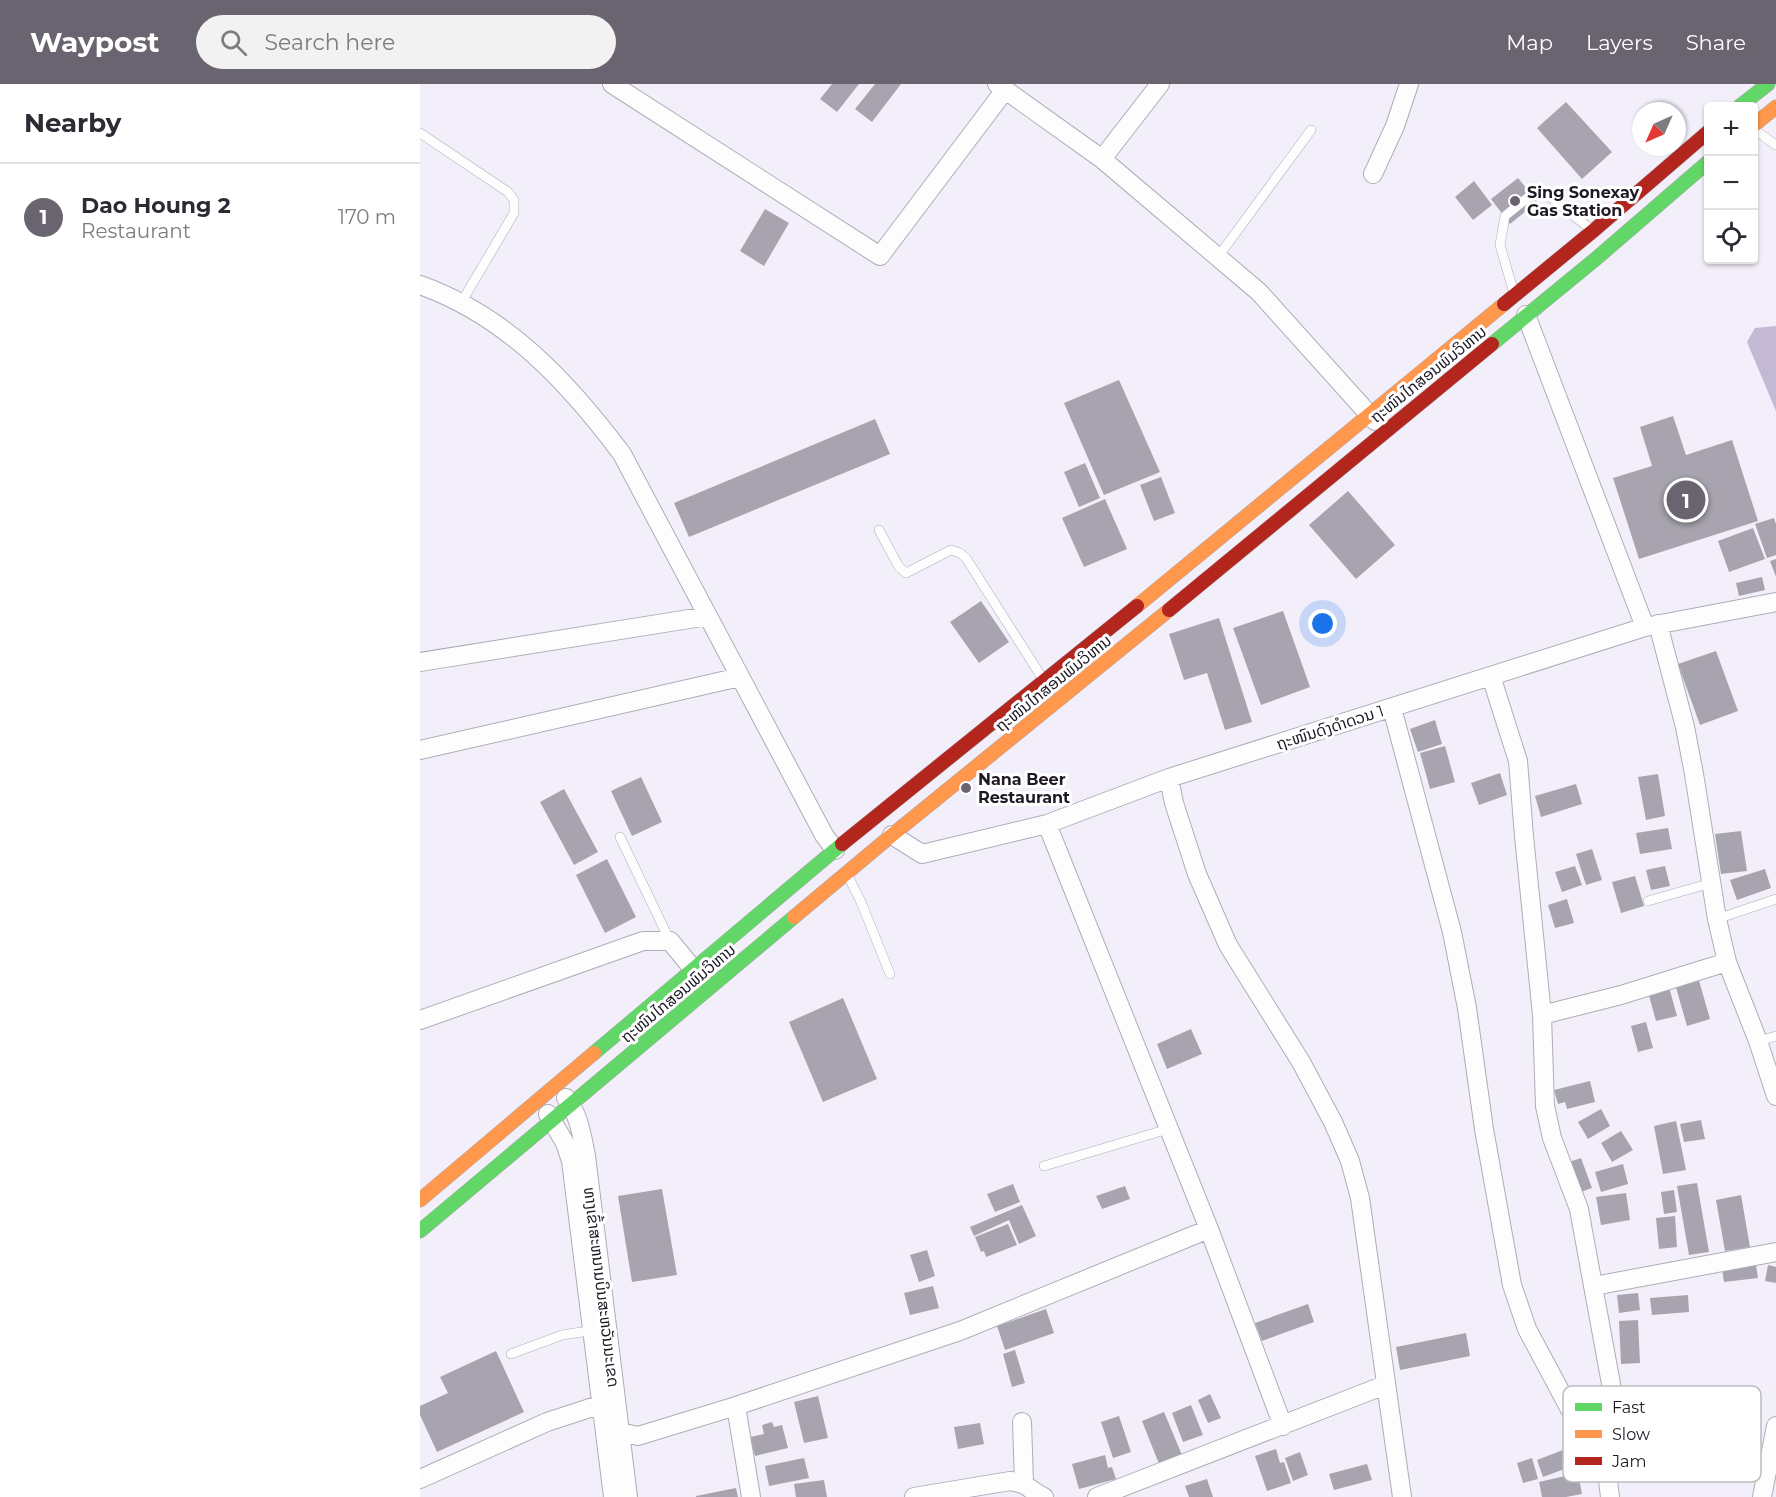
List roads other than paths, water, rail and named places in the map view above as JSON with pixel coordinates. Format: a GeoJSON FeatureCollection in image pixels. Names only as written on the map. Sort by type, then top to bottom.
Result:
{"type":"FeatureCollection","features":[{"type":"Feature","properties":{"kind":"highway"},"geometry":{"type":"LineString","coordinates":[[1745,102],[1768,84]]}},
{"type":"Feature","properties":{"kind":"highway"},"geometry":{"type":"LineString","coordinates":[[1758,122],[1776,107]]}},
{"type":"Feature","properties":{"kind":"highway","name":"ຖະໜົນໄກສອນພົມວິຫານ"},"geometry":{"type":"LineString","coordinates":[[420,1200],[835,850],[1588,235],[1704,135]]}},
{"type":"Feature","properties":{"kind":"highway","name":"ຖະໜົນໄກສອນພົມວິຫານ"},"geometry":{"type":"LineString","coordinates":[[420,1231],[892,835],[1598,257],[1704,165]]}},
{"type":"Feature","properties":{"kind":"highway"},"geometry":{"type":"LineString","coordinates":[[1588,235],[1598,257]]}},
{"type":"Feature","properties":{"kind":"street"},"geometry":{"type":"LineString","coordinates":[[612,84],[880,256],[1001,87],[1102,159],[1259,292],[1384,432]]}},
{"type":"Feature","properties":{"kind":"street"},"geometry":{"type":"LineString","coordinates":[[1102,159],[1161,84]]}},
{"type":"Feature","properties":{"kind":"street"},"geometry":{"type":"LineString","coordinates":[[1372,174],[1395,126],[1409,84]]}},
{"type":"Feature","properties":{"kind":"street"},"geometry":{"type":"LineString","coordinates":[[420,285],[461,303],[496,324],[564,381],[595,417],[622,454],[824,835],[835,850]]}},
{"type":"Feature","properties":{"kind":"street"},"geometry":{"type":"LineString","coordinates":[[1526,315],[1651,626],[1685,727],[1717,919],[1727,962],[1767,1038],[1776,1096]]}},
{"type":"Feature","properties":{"kind":"street","name":"ຖະໜົນດົງດຳດວນ 1"},"geometry":{"type":"LineString","coordinates":[[892,835],[922,854],[1047,824],[1169,778],[1651,626],[1776,602]]}},
{"type":"Feature","properties":{"kind":"street"},"geometry":{"type":"LineString","coordinates":[[420,662],[708,616]]}},
{"type":"Feature","properties":{"kind":"street"},"geometry":{"type":"LineString","coordinates":[[420,750],[740,676]]}},
{"type":"Feature","properties":{"kind":"street"},"geometry":{"type":"LineString","coordinates":[[1491,676],[1518,762],[1542,1014],[1545,1106],[1552,1138],[1579,1209],[1611,1386]]}},
{"type":"Feature","properties":{"kind":"street"},"geometry":{"type":"LineString","coordinates":[[1392,708],[1452,932],[1467,1008],[1484,1129],[1512,1284],[1527,1329],[1563,1396]]}},
{"type":"Feature","properties":{"kind":"street"},"geometry":{"type":"LineString","coordinates":[[1169,778],[1174,803],[1197,874],[1228,945],[1301,1062],[1333,1122],[1350,1161],[1360,1198],[1402,1497]]}},
{"type":"Feature","properties":{"kind":"street"},"geometry":{"type":"LineString","coordinates":[[1047,824],[1209,1229],[1283,1426]]}},
{"type":"Feature","properties":{"kind":"street"},"geometry":{"type":"LineString","coordinates":[[420,1020],[643,941],[670,941],[693,970]]}},
{"type":"Feature","properties":{"kind":"street"},"geometry":{"type":"LineString","coordinates":[[1542,1014],[1621,994],[1727,962]]}},
{"type":"Feature","properties":{"kind":"street","name":"ທາງເຂົ້າສະຫນາມບິນສະຫວັນນະເຂດ"},"geometry":{"type":"LineString","coordinates":[[555,1085],[571,1104],[586,1156],[600,1330],[602,1404],[613,1497]]}},
{"type":"Feature","properties":{"kind":"street","name":"ທາງເຂົ້າສະຫນາມບິນສະຫວັນນະເຂດ"},"geometry":{"type":"LineString","coordinates":[[537,1102],[552,1120],[565,1143],[571,1161],[620,1432],[627,1497]]}},
{"type":"Feature","properties":{"kind":"street"},"geometry":{"type":"LineString","coordinates":[[620,1432],[638,1436],[736,1406],[960,1331],[1209,1229]]}},
{"type":"Feature","properties":{"kind":"street"},"geometry":{"type":"LineString","coordinates":[[1594,1286],[1776,1252]]}},
{"type":"Feature","properties":{"kind":"street"},"geometry":{"type":"LineString","coordinates":[[1097,1497],[1283,1426],[1385,1384]]}},
{"type":"Feature","properties":{"kind":"street"},"geometry":{"type":"LineString","coordinates":[[420,1479],[547,1422],[602,1404]]}},
{"type":"Feature","properties":{"kind":"street"},"geometry":{"type":"LineString","coordinates":[[736,1406],[751,1497]]}},
{"type":"Feature","properties":{"kind":"street"},"geometry":{"type":"LineString","coordinates":[[1022,1422],[1024,1483]]}},
{"type":"Feature","properties":{"kind":"street"},"geometry":{"type":"LineString","coordinates":[[1762,1497],[1776,1426]]}},
{"type":"Feature","properties":{"kind":"street"},"geometry":{"type":"LineString","coordinates":[[914,1497],[1010,1481],[1024,1483],[1044,1497]]}},
{"type":"Feature","properties":{"kind":"street"},"geometry":{"type":"LineString","coordinates":[[1608,1482],[1610,1497]]}},
{"type":"Feature","properties":{"kind":"lane"},"geometry":{"type":"LineString","coordinates":[[1218,257],[1311,130]]}},
{"type":"Feature","properties":{"kind":"lane"},"geometry":{"type":"LineString","coordinates":[[420,133],[508,192],[514,200],[514,213],[461,303]]}},
{"type":"Feature","properties":{"kind":"lane"},"geometry":{"type":"LineString","coordinates":[[1758,133],[1776,145]]}},
{"type":"Feature","properties":{"kind":"lane"},"geometry":{"type":"LineString","coordinates":[[1515,295],[1500,245],[1505,216],[1531,195],[1548,196],[1588,235]]}},
{"type":"Feature","properties":{"kind":"lane"},"geometry":{"type":"LineString","coordinates":[[879,530],[899,567],[906,573],[951,550],[966,558],[1044,681]]}},
{"type":"Feature","properties":{"kind":"lane"},"geometry":{"type":"LineString","coordinates":[[620,837],[670,941]]}},
{"type":"Feature","properties":{"kind":"lane"},"geometry":{"type":"LineString","coordinates":[[847,873],[890,974]]}},
{"type":"Feature","properties":{"kind":"lane"},"geometry":{"type":"LineString","coordinates":[[1648,901],[1711,884]]}},
{"type":"Feature","properties":{"kind":"lane"},"geometry":{"type":"LineString","coordinates":[[1717,919],[1776,899]]}},
{"type":"Feature","properties":{"kind":"lane"},"geometry":{"type":"LineString","coordinates":[[1044,1166],[1168,1130]]}},
{"type":"Feature","properties":{"kind":"lane"},"geometry":{"type":"LineString","coordinates":[[511,1354],[562,1335],[600,1330]]}},
{"type":"Feature","properties":{"kind":"place","name":"Sing Sonexay Gas Station"},"geometry":{"type":"Point","coordinates":[1515,201]}},
{"type":"Feature","properties":{"kind":"place","name":"Dao Houng 2"},"geometry":{"type":"Point","coordinates":[1686,500]}},
{"type":"Feature","properties":{"kind":"place","name":"Nana Beer Restaurant"},"geometry":{"type":"Point","coordinates":[966,788]}}]}
